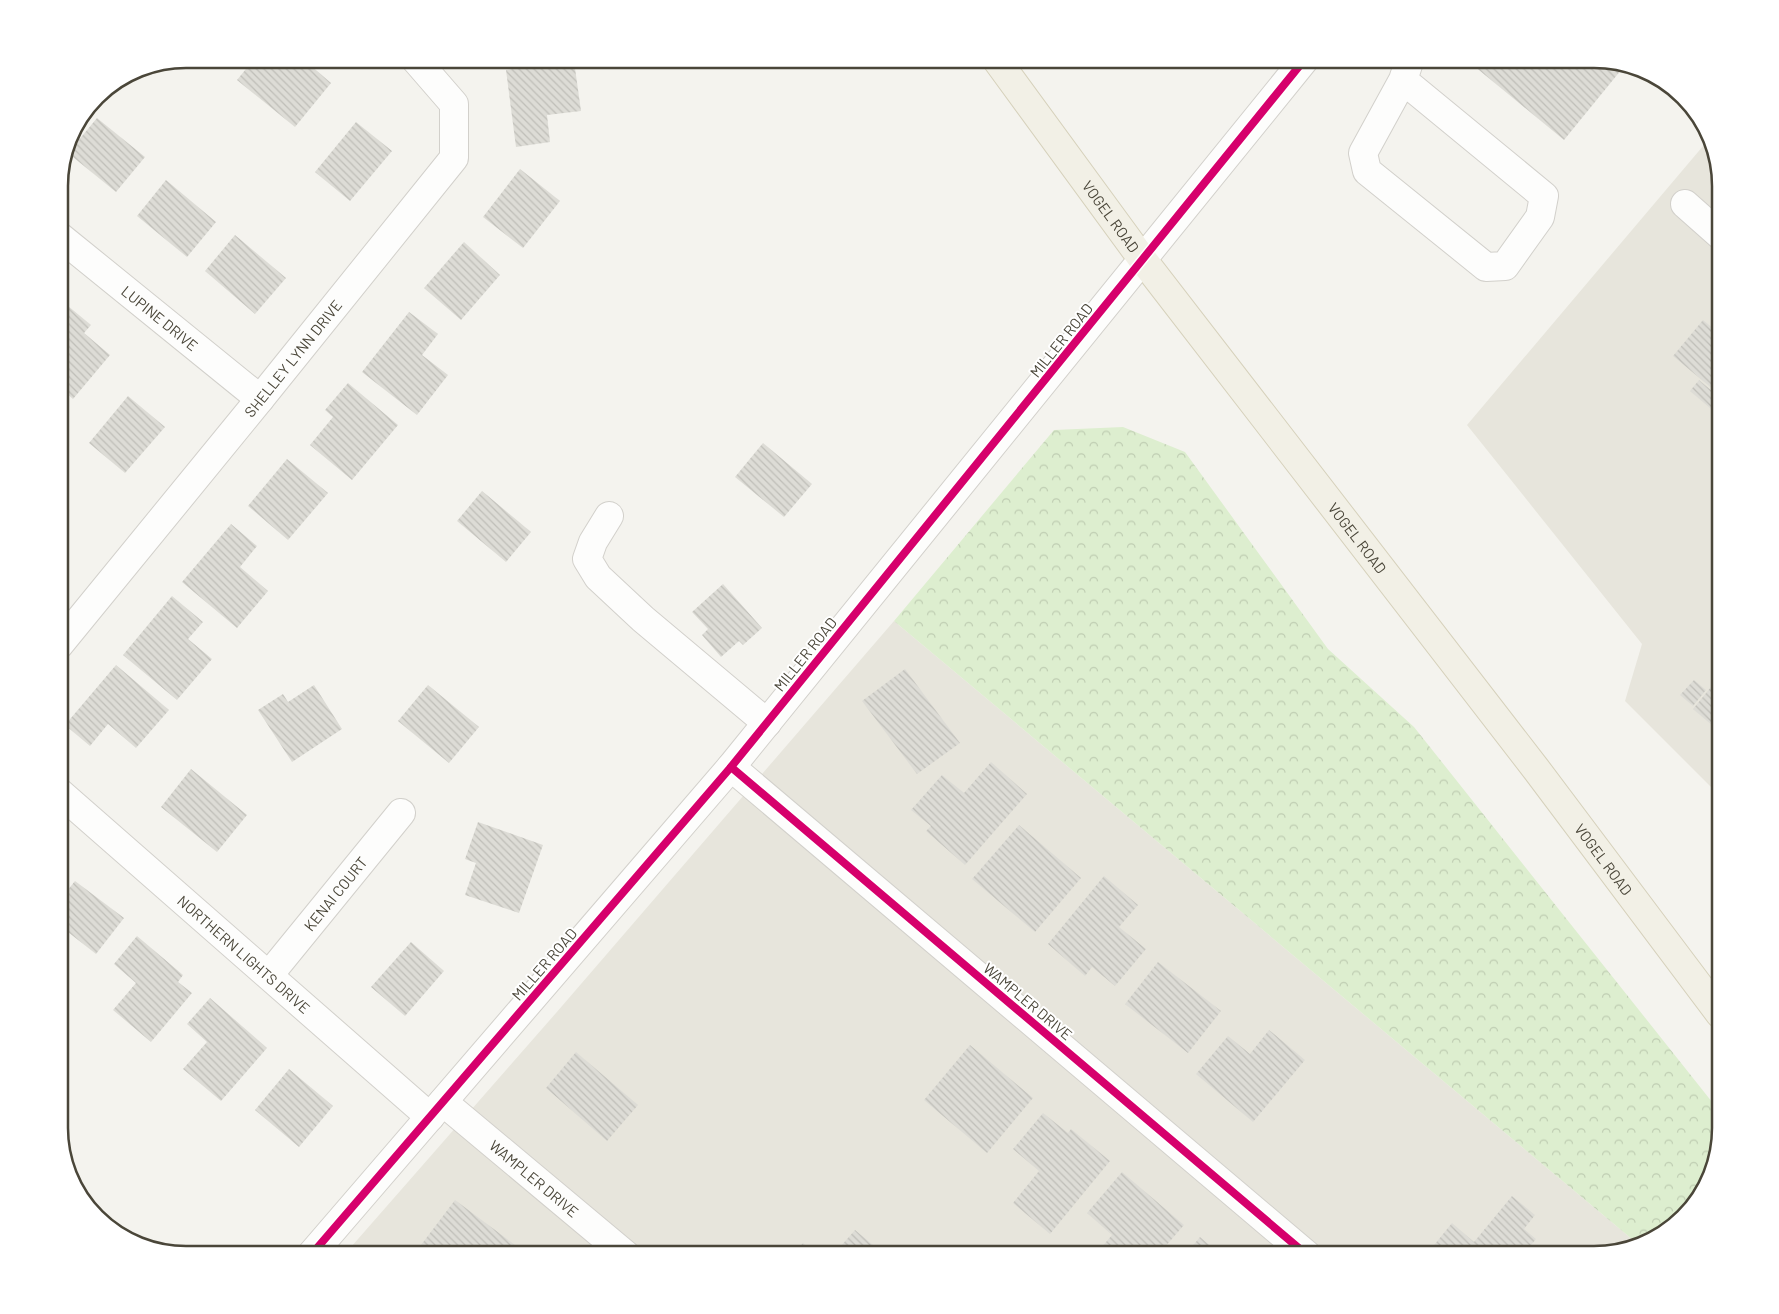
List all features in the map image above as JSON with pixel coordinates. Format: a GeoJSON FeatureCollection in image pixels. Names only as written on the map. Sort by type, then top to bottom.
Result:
{"type":"FeatureCollection","features":[{"type":"Feature","properties":{"kind":"main road","name":"VOGEL ROAD"},"geometry":{"type":"LineString","coordinates":[[1002,67],[1144,260],[1530,761],[1712,1003]]}},
{"type":"Feature","properties":{"kind":"street","name":"SHELLEY LYNN DRIVE"},"geometry":{"type":"LineString","coordinates":[[68,634],[454,158],[454,104],[422,67]]}},
{"type":"Feature","properties":{"kind":"street","name":"MILLER ROAD"},"geometry":{"type":"LineString","coordinates":[[319,1246],[731,767],[1300,67]]}},
{"type":"Feature","properties":{"kind":"street"},"geometry":{"type":"LineString","coordinates":[[1407,69],[1544,196],[1540,216],[1505,266],[1486,267],[1367,171],[1363,153],[1407,69]]}},
{"type":"Feature","properties":{"kind":"street"},"geometry":{"type":"LineString","coordinates":[[1686,204],[1712,228]]}},
{"type":"Feature","properties":{"kind":"street","name":"LUPINE DRIVE"},"geometry":{"type":"LineString","coordinates":[[68,243],[260,399]]}},
{"type":"Feature","properties":{"kind":"street"},"geometry":{"type":"LineString","coordinates":[[609,516],[593,542],[587,559],[598,577],[643,619],[767,722]]}},
{"type":"Feature","properties":{"kind":"street","name":"WAMPLER DRIVE"},"geometry":{"type":"LineString","coordinates":[[731,767],[1296,1246]]}},
{"type":"Feature","properties":{"kind":"street","name":"NORTHERN LIGHTS DRIVE"},"geometry":{"type":"LineString","coordinates":[[68,800],[269,975],[437,1109]]}},
{"type":"Feature","properties":{"kind":"street","name":"KENAI COURT"},"geometry":{"type":"LineString","coordinates":[[269,975],[401,813]]}},
{"type":"Feature","properties":{"kind":"street","name":"WAMPLER DRIVE"},"geometry":{"type":"LineString","coordinates":[[437,1109],[614,1246]]}},
{"type":"Feature","properties":{"kind":"shaded area"},"geometry":{"type":"Polygon","coordinates":[[[1704,145],[1712,185],[1712,788],[1625,701],[1642,644],[1467,425],[1704,145]]]}},
{"type":"Feature","properties":{"kind":"shaded area"},"geometry":{"type":"Polygon","coordinates":[[[894,621],[1632,1239],[1617,1244],[1594,1246],[352,1246],[556,1013],[894,621]]]}},
{"type":"Feature","properties":{"kind":"green space"},"geometry":{"type":"Polygon","coordinates":[[[1123,427],[1185,452],[1328,649],[1414,727],[1712,1102],[1710,1144],[1699,1181],[1692,1194],[1677,1212],[1659,1227],[1632,1239],[894,621],[1054,430],[1123,427]]]}},
{"type":"Feature","properties":{"kind":"building"},"geometry":{"type":"Polygon","coordinates":[[[248,67],[312,67],[331,83],[295,127],[237,80],[248,67]]]}},
{"type":"Feature","properties":{"kind":"building"},"geometry":{"type":"Polygon","coordinates":[[[529,67],[575,67],[581,111],[547,115],[550,142],[516,147],[506,70],[529,67]]]}},
{"type":"Feature","properties":{"kind":"building"},"geometry":{"type":"Polygon","coordinates":[[[1475,67],[1594,67],[1620,71],[1564,140],[1475,67]]]}},
{"type":"Feature","properties":{"kind":"building"},"geometry":{"type":"Polygon","coordinates":[[[97,118],[145,157],[116,192],[72,156],[75,145],[97,118]]]}},
{"type":"Feature","properties":{"kind":"building"},"geometry":{"type":"Polygon","coordinates":[[[356,122],[392,151],[350,201],[315,172],[356,122]]]}},
{"type":"Feature","properties":{"kind":"building"},"geometry":{"type":"Polygon","coordinates":[[[520,169],[560,201],[523,248],[483,217],[520,169]]]}},
{"type":"Feature","properties":{"kind":"building"},"geometry":{"type":"Polygon","coordinates":[[[166,180],[216,222],[187,257],[137,216],[166,180]]]}},
{"type":"Feature","properties":{"kind":"building"},"geometry":{"type":"Polygon","coordinates":[[[235,235],[286,278],[255,314],[205,271],[235,235]]]}},
{"type":"Feature","properties":{"kind":"building"},"geometry":{"type":"Polygon","coordinates":[[[464,242],[500,275],[461,320],[424,288],[464,242]]]}},
{"type":"Feature","properties":{"kind":"building"},"geometry":{"type":"Polygon","coordinates":[[[68,306],[91,325],[84,333],[110,355],[73,399],[68,395],[68,306]]]}},
{"type":"Feature","properties":{"kind":"building"},"geometry":{"type":"Polygon","coordinates":[[[409,312],[438,334],[422,355],[448,375],[417,415],[362,372],[409,312]]]}},
{"type":"Feature","properties":{"kind":"building"},"geometry":{"type":"Polygon","coordinates":[[[1703,320],[1712,327],[1712,388],[1673,356],[1703,320]]]}},
{"type":"Feature","properties":{"kind":"building"},"geometry":{"type":"Polygon","coordinates":[[[1699,380],[1712,391],[1712,410],[1690,391],[1699,380]]]}},
{"type":"Feature","properties":{"kind":"building"},"geometry":{"type":"Polygon","coordinates":[[[348,383],[398,425],[352,480],[310,445],[333,417],[325,410],[348,383]]]}},
{"type":"Feature","properties":{"kind":"building"},"geometry":{"type":"Polygon","coordinates":[[[128,396],[165,427],[125,473],[89,443],[128,396]]]}},
{"type":"Feature","properties":{"kind":"building"},"geometry":{"type":"Polygon","coordinates":[[[763,443],[812,484],[784,517],[735,477],[763,443]]]}},
{"type":"Feature","properties":{"kind":"building"},"geometry":{"type":"Polygon","coordinates":[[[287,459],[328,493],[288,540],[248,506],[287,459]]]}},
{"type":"Feature","properties":{"kind":"building"},"geometry":{"type":"Polygon","coordinates":[[[482,491],[531,532],[506,562],[457,521],[482,491]]]}},
{"type":"Feature","properties":{"kind":"building"},"geometry":{"type":"Polygon","coordinates":[[[231,524],[257,546],[240,567],[268,591],[237,628],[182,582],[231,524]]]}},
{"type":"Feature","properties":{"kind":"building"},"geometry":{"type":"Polygon","coordinates":[[[723,584],[762,628],[743,645],[739,641],[721,657],[702,635],[708,629],[692,612],[723,584]]]}},
{"type":"Feature","properties":{"kind":"building"},"geometry":{"type":"Polygon","coordinates":[[[172,596],[203,622],[188,639],[212,659],[177,700],[123,655],[172,596]]]}},
{"type":"Feature","properties":{"kind":"building"},"geometry":{"type":"Polygon","coordinates":[[[116,665],[169,710],[136,748],[108,724],[90,746],[68,728],[68,721],[116,665]]]}},
{"type":"Feature","properties":{"kind":"building"},"geometry":{"type":"Polygon","coordinates":[[[905,669],[960,743],[917,774],[862,701],[905,669]]]}},
{"type":"Feature","properties":{"kind":"building"},"geometry":{"type":"Polygon","coordinates":[[[1694,680],[1706,690],[1693,706],[1680,695],[1694,680]]]}},
{"type":"Feature","properties":{"kind":"building"},"geometry":{"type":"Polygon","coordinates":[[[314,685],[342,729],[292,762],[258,710],[283,694],[288,702],[314,685]]]}},
{"type":"Feature","properties":{"kind":"building"},"geometry":{"type":"Polygon","coordinates":[[[428,685],[479,727],[449,763],[398,721],[428,685]]]}},
{"type":"Feature","properties":{"kind":"building"},"geometry":{"type":"Polygon","coordinates":[[[1712,686],[1712,725],[1693,709],[1712,686]]]}},
{"type":"Feature","properties":{"kind":"building"},"geometry":{"type":"Polygon","coordinates":[[[991,762],[1027,794],[965,865],[926,831],[931,826],[911,810],[942,775],[964,793],[991,762]]]}},
{"type":"Feature","properties":{"kind":"building"},"geometry":{"type":"Polygon","coordinates":[[[191,769],[247,815],[217,852],[161,807],[191,769]]]}},
{"type":"Feature","properties":{"kind":"building"},"geometry":{"type":"Polygon","coordinates":[[[478,822],[543,845],[519,913],[465,895],[476,863],[465,859],[478,822]]]}},
{"type":"Feature","properties":{"kind":"building"},"geometry":{"type":"Polygon","coordinates":[[[1019,825],[1081,878],[1035,932],[972,879],[1019,825]]]}},
{"type":"Feature","properties":{"kind":"building"},"geometry":{"type":"Polygon","coordinates":[[[1104,876],[1138,905],[1119,927],[1146,949],[1115,986],[1092,967],[1085,976],[1048,944],[1104,876]]]}},
{"type":"Feature","properties":{"kind":"building"},"geometry":{"type":"Polygon","coordinates":[[[75,881],[124,918],[96,954],[68,932],[68,890],[75,881]]]}},
{"type":"Feature","properties":{"kind":"building"},"geometry":{"type":"Polygon","coordinates":[[[137,936],[183,975],[178,982],[192,993],[151,1042],[113,1010],[136,983],[114,964],[137,936]]]}},
{"type":"Feature","properties":{"kind":"building"},"geometry":{"type":"Polygon","coordinates":[[[411,942],[444,971],[405,1016],[371,987],[411,942]]]}},
{"type":"Feature","properties":{"kind":"building"},"geometry":{"type":"Polygon","coordinates":[[[1158,962],[1221,1011],[1188,1053],[1125,1004],[1158,962]]]}},
{"type":"Feature","properties":{"kind":"building"},"geometry":{"type":"Polygon","coordinates":[[[210,998],[267,1048],[221,1101],[183,1069],[207,1042],[187,1024],[210,998]]]}},
{"type":"Feature","properties":{"kind":"building"},"geometry":{"type":"Polygon","coordinates":[[[1269,1030],[1305,1060],[1253,1122],[1196,1074],[1228,1036],[1250,1054],[1269,1030]]]}},
{"type":"Feature","properties":{"kind":"building"},"geometry":{"type":"Polygon","coordinates":[[[970,1045],[1033,1098],[987,1153],[924,1100],[970,1045]]]}},
{"type":"Feature","properties":{"kind":"building"},"geometry":{"type":"Polygon","coordinates":[[[576,1052],[638,1105],[607,1141],[546,1088],[576,1052]]]}},
{"type":"Feature","properties":{"kind":"building"},"geometry":{"type":"Polygon","coordinates":[[[289,1069],[333,1106],[299,1147],[255,1110],[289,1069]]]}},
{"type":"Feature","properties":{"kind":"building"},"geometry":{"type":"Polygon","coordinates":[[[1043,1113],[1068,1133],[1071,1129],[1110,1161],[1050,1234],[1013,1203],[1039,1171],[1013,1149],[1043,1113]]]}},
{"type":"Feature","properties":{"kind":"building"},"geometry":{"type":"Polygon","coordinates":[[[1122,1172],[1184,1225],[1166,1246],[1103,1246],[1112,1235],[1087,1213],[1122,1172]]]}},
{"type":"Feature","properties":{"kind":"building"},"geometry":{"type":"Polygon","coordinates":[[[1512,1196],[1535,1215],[1524,1229],[1536,1239],[1530,1246],[1433,1246],[1452,1223],[1474,1242],[1512,1196]]]}},
{"type":"Feature","properties":{"kind":"building"},"geometry":{"type":"Polygon","coordinates":[[[455,1200],[516,1246],[420,1246],[455,1200]]]}},
{"type":"Feature","properties":{"kind":"building"},"geometry":{"type":"Polygon","coordinates":[[[855,1230],[874,1246],[841,1246],[855,1230]]]}},
{"type":"Feature","properties":{"kind":"building"},"geometry":{"type":"Polygon","coordinates":[[[1200,1237],[1210,1246],[1192,1246],[1200,1237]]]}},
{"type":"Feature","properties":{"kind":"cycle path"},"geometry":{"type":"LineString","coordinates":[[319,1246],[731,767],[1299,67]]}},
{"type":"Feature","properties":{"kind":"cycle path"},"geometry":{"type":"LineString","coordinates":[[731,767],[1296,1246]]}}]}
